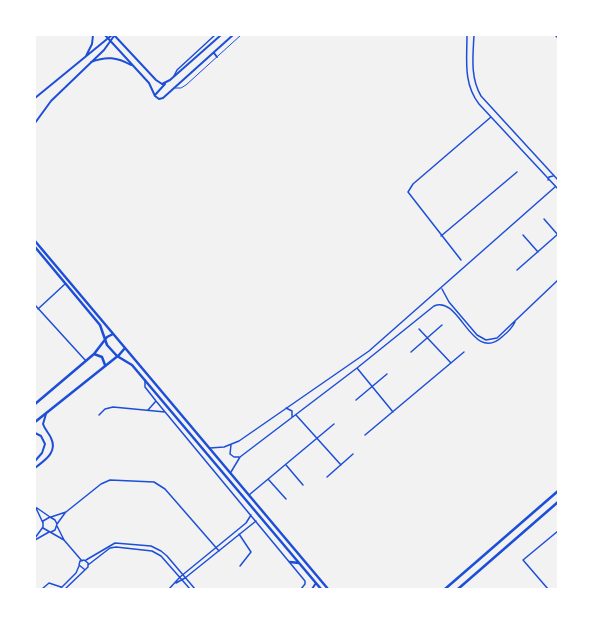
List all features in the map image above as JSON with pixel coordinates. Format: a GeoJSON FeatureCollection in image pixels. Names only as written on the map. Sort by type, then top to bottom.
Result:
{"type":"FeatureCollection","features":[{"type":"Feature","properties":{"kind":"main road"},"geometry":{"type":"LineString","coordinates":[[35,241],[328,589]]}},
{"type":"Feature","properties":{"kind":"main road"},"geometry":{"type":"LineString","coordinates":[[35,247],[100,325],[104,340],[117,356],[131,363],[321,589]]}},
{"type":"Feature","properties":{"kind":"main road"},"geometry":{"type":"LineString","coordinates":[[35,404],[94,354],[104,340],[109,335],[113,334]]}},
{"type":"Feature","properties":{"kind":"main road"},"geometry":{"type":"LineString","coordinates":[[35,422],[125,348]]}},
{"type":"Feature","properties":{"kind":"main road"},"geometry":{"type":"LineString","coordinates":[[94,354],[102,357],[105,365]]}},
{"type":"Feature","properties":{"kind":"main road"},"geometry":{"type":"LineString","coordinates":[[445,589],[558,491]]}},
{"type":"Feature","properties":{"kind":"main road"},"geometry":{"type":"LineString","coordinates":[[458,589],[558,502]]}},
{"type":"Feature","properties":{"kind":"main road"},"geometry":{"type":"LineString","coordinates":[[290,562],[299,563]]}},
{"type":"Feature","properties":{"kind":"street"},"geometry":{"type":"LineString","coordinates":[[85,58],[92,44],[93,35]]}},
{"type":"Feature","properties":{"kind":"street"},"geometry":{"type":"LineString","coordinates":[[105,35],[153,88],[155,95],[159,98],[163,98],[175,88],[233,35]]}},
{"type":"Feature","properties":{"kind":"street"},"geometry":{"type":"LineString","coordinates":[[35,98],[113,35]]}},
{"type":"Feature","properties":{"kind":"street"},"geometry":{"type":"LineString","coordinates":[[35,123],[51,101],[111,42],[113,35]]}},
{"type":"Feature","properties":{"kind":"street"},"geometry":{"type":"LineString","coordinates":[[113,35],[156,80],[162,84],[166,83]]}},
{"type":"Feature","properties":{"kind":"street"},"geometry":{"type":"LineString","coordinates":[[174,76],[177,70],[215,35]]}},
{"type":"Feature","properties":{"kind":"street"},"geometry":{"type":"LineString","coordinates":[[155,95],[166,83],[221,35]]}},
{"type":"Feature","properties":{"kind":"street"},"geometry":{"type":"LineString","coordinates":[[467,35],[466,74],[469,86],[475,98],[548,180],[558,189]]}},
{"type":"Feature","properties":{"kind":"street"},"geometry":{"type":"LineString","coordinates":[[474,35],[473,72],[477,88],[481,96],[558,180]]}},
{"type":"Feature","properties":{"kind":"street"},"geometry":{"type":"LineString","coordinates":[[555,35],[558,38]]}},
{"type":"Feature","properties":{"kind":"street"},"geometry":{"type":"LineString","coordinates":[[214,53],[217,57]]}},
{"type":"Feature","properties":{"kind":"street"},"geometry":{"type":"LineString","coordinates":[[90,62],[103,58],[113,58],[134,66]]}},
{"type":"Feature","properties":{"kind":"street"},"geometry":{"type":"LineString","coordinates":[[461,260],[409,195],[409,189],[491,117]]}},
{"type":"Feature","properties":{"kind":"street"},"geometry":{"type":"LineString","coordinates":[[441,236],[517,172]]}},
{"type":"Feature","properties":{"kind":"street"},"geometry":{"type":"LineString","coordinates":[[548,180],[550,176],[554,176]]}},
{"type":"Feature","properties":{"kind":"street"},"geometry":{"type":"LineString","coordinates":[[210,448],[220,448],[231,445],[368,351],[441,289],[555,187]]}},
{"type":"Feature","properties":{"kind":"street"},"geometry":{"type":"LineString","coordinates":[[517,270],[558,235],[544,219]]}},
{"type":"Feature","properties":{"kind":"street"},"geometry":{"type":"LineString","coordinates":[[523,235],[538,252]]}},
{"type":"Feature","properties":{"kind":"street"},"geometry":{"type":"LineString","coordinates":[[441,289],[447,300],[477,335],[489,340],[497,338],[558,280]]}},
{"type":"Feature","properties":{"kind":"street"},"geometry":{"type":"LineString","coordinates":[[38,309],[66,284]]}},
{"type":"Feature","properties":{"kind":"street"},"geometry":{"type":"LineString","coordinates":[[230,473],[240,457],[357,368],[434,306],[443,304],[447,300]]}},
{"type":"Feature","properties":{"kind":"street"},"geometry":{"type":"LineString","coordinates":[[443,304],[449,308],[477,339],[484,343],[498,341],[511,329],[515,322]]}},
{"type":"Feature","properties":{"kind":"street"},"geometry":{"type":"LineString","coordinates":[[35,305],[86,361]]}},
{"type":"Feature","properties":{"kind":"street"},"geometry":{"type":"LineString","coordinates":[[411,352],[442,325]]}},
{"type":"Feature","properties":{"kind":"street"},"geometry":{"type":"LineString","coordinates":[[419,329],[451,363]]}},
{"type":"Feature","properties":{"kind":"street"},"geometry":{"type":"LineString","coordinates":[[365,435],[464,352]]}},
{"type":"Feature","properties":{"kind":"street"},"geometry":{"type":"LineString","coordinates":[[357,368],[393,412]]}},
{"type":"Feature","properties":{"kind":"street"},"geometry":{"type":"LineString","coordinates":[[356,400],[387,374]]}},
{"type":"Feature","properties":{"kind":"street"},"geometry":{"type":"LineString","coordinates":[[145,380],[145,387],[156,401],[290,562],[305,583],[301,589]]}},
{"type":"Feature","properties":{"kind":"street"},"geometry":{"type":"LineString","coordinates":[[148,410],[156,401]]}},
{"type":"Feature","properties":{"kind":"street"},"geometry":{"type":"LineString","coordinates":[[99,415],[109,407],[165,412]]}},
{"type":"Feature","properties":{"kind":"street"},"geometry":{"type":"LineString","coordinates":[[286,408],[292,411],[292,417]]}},
{"type":"Feature","properties":{"kind":"street"},"geometry":{"type":"LineString","coordinates":[[35,468],[50,456],[53,450],[52,439],[43,424],[46,413]]}},
{"type":"Feature","properties":{"kind":"street"},"geometry":{"type":"LineString","coordinates":[[296,414],[341,465]]}},
{"type":"Feature","properties":{"kind":"street"},"geometry":{"type":"LineString","coordinates":[[249,495],[334,424]]}},
{"type":"Feature","properties":{"kind":"street"},"geometry":{"type":"LineString","coordinates":[[35,433],[41,436],[45,444],[42,453],[35,461]]}},
{"type":"Feature","properties":{"kind":"street"},"geometry":{"type":"LineString","coordinates":[[231,445],[229,450],[231,455],[240,457]]}},
{"type":"Feature","properties":{"kind":"street"},"geometry":{"type":"LineString","coordinates":[[327,477],[353,454]]}},
{"type":"Feature","properties":{"kind":"street"},"geometry":{"type":"LineString","coordinates":[[286,464],[303,485]]}},
{"type":"Feature","properties":{"kind":"street"},"geometry":{"type":"LineString","coordinates":[[268,479],[286,499]]}},
{"type":"Feature","properties":{"kind":"street"},"geometry":{"type":"LineString","coordinates":[[35,539],[55,530],[66,512],[101,484],[110,480],[154,482],[165,488],[219,551]]}},
{"type":"Feature","properties":{"kind":"street"},"geometry":{"type":"LineString","coordinates":[[35,506],[56,520],[64,540],[82,560],[86,560],[111,544],[120,542],[151,546],[161,551],[195,589]]}},
{"type":"Feature","properties":{"kind":"street"},"geometry":{"type":"LineString","coordinates":[[35,539],[43,527],[43,523],[37,508]]}},
{"type":"Feature","properties":{"kind":"street"},"geometry":{"type":"LineString","coordinates":[[43,523],[44,520],[50,517],[66,512]]}},
{"type":"Feature","properties":{"kind":"street"},"geometry":{"type":"LineString","coordinates":[[169,589],[183,575],[246,522],[252,515]]}},
{"type":"Feature","properties":{"kind":"street"},"geometry":{"type":"LineString","coordinates":[[176,583],[185,578],[256,521]]}},
{"type":"Feature","properties":{"kind":"street"},"geometry":{"type":"LineString","coordinates":[[43,527],[64,540]]}},
{"type":"Feature","properties":{"kind":"street"},"geometry":{"type":"LineString","coordinates":[[548,589],[523,560],[558,531]]}},
{"type":"Feature","properties":{"kind":"street"},"geometry":{"type":"LineString","coordinates":[[239,534],[251,552],[240,566]]}},
{"type":"Feature","properties":{"kind":"street"},"geometry":{"type":"LineString","coordinates":[[136,548],[137,544]]}},
{"type":"Feature","properties":{"kind":"street"},"geometry":{"type":"LineString","coordinates":[[66,589],[88,565],[110,548],[121,546],[157,553],[190,589]]}},
{"type":"Feature","properties":{"kind":"street"},"geometry":{"type":"LineString","coordinates":[[42,589],[49,583],[60,588],[76,573],[82,560]]}},
{"type":"Feature","properties":{"kind":"street"},"geometry":{"type":"LineString","coordinates":[[86,560],[88,565]]}},
{"type":"Feature","properties":{"kind":"street"},"geometry":{"type":"LineString","coordinates":[[79,566],[84,569]]}},
{"type":"Feature","properties":{"kind":"street"},"geometry":{"type":"LineString","coordinates":[[312,589],[316,583]]}},
{"type":"Feature","properties":{"kind":"lane"},"geometry":{"type":"LineString","coordinates":[[175,88],[184,87],[241,35]]}}]}
